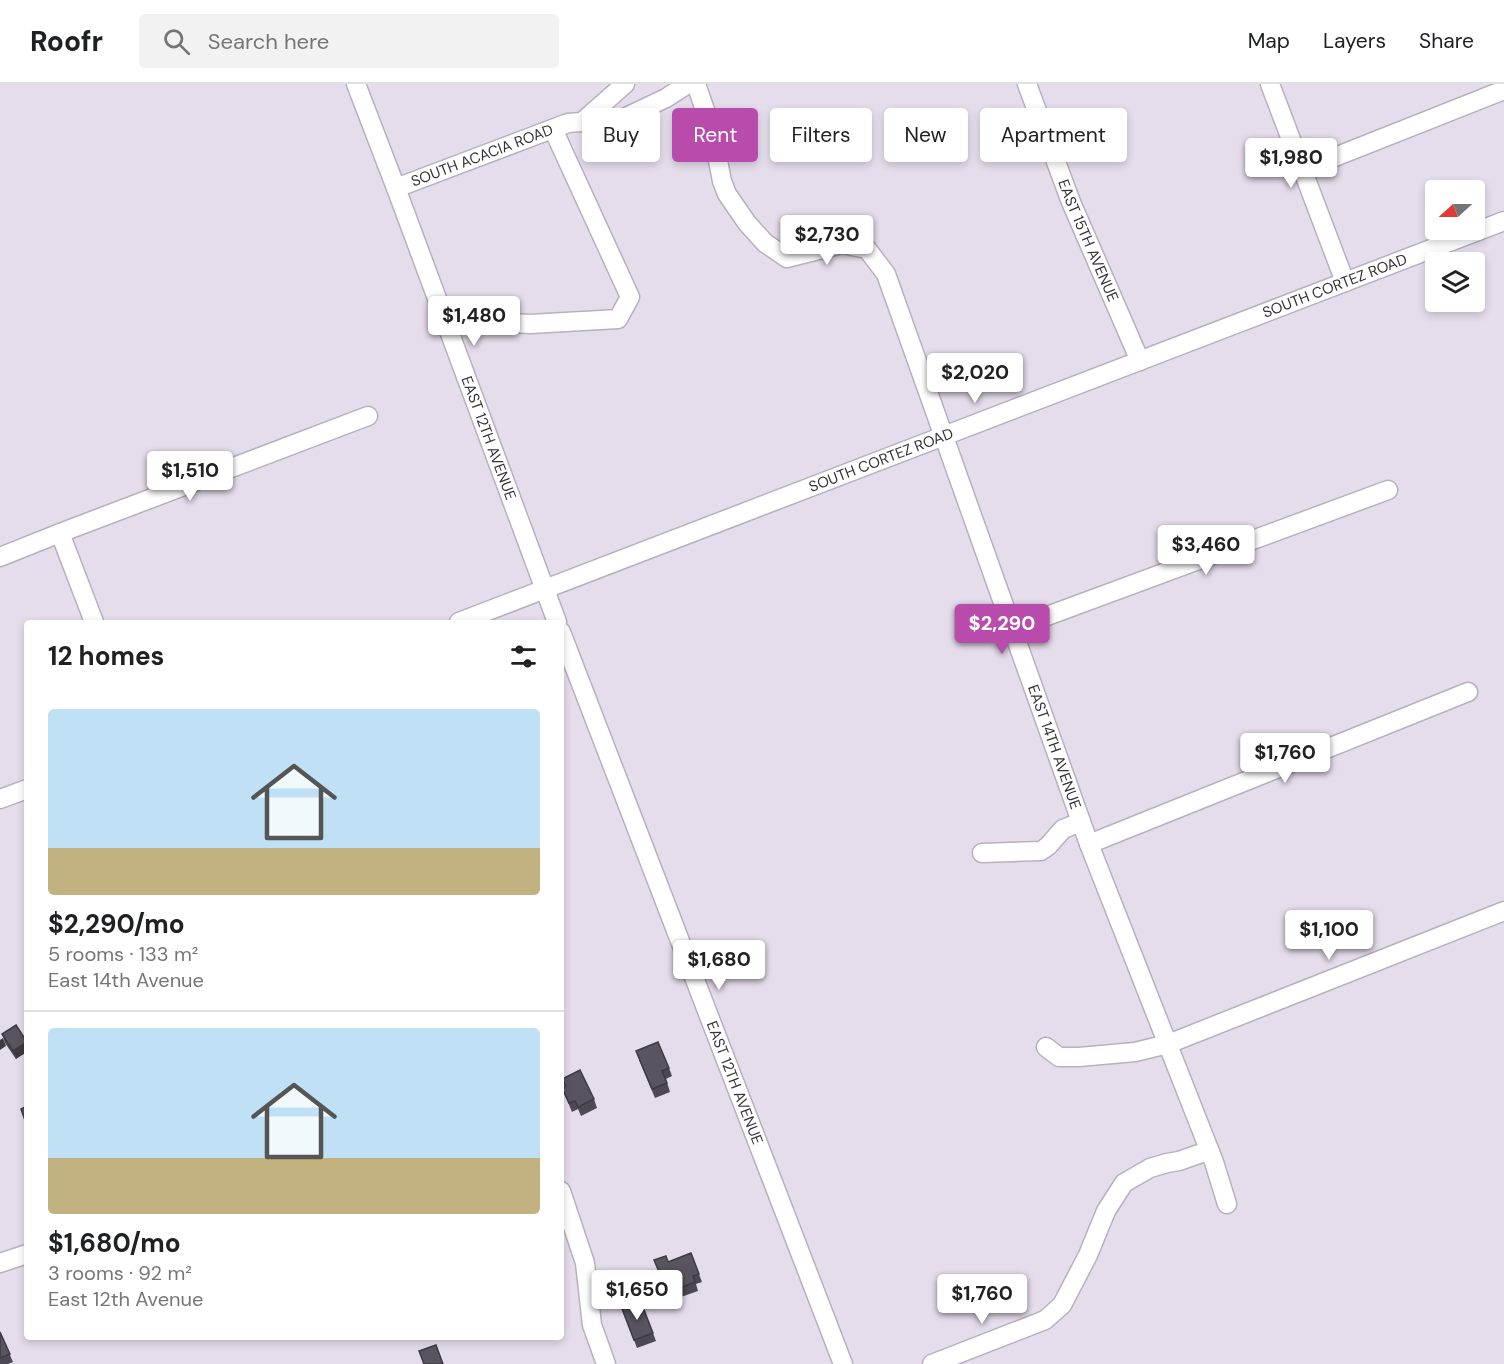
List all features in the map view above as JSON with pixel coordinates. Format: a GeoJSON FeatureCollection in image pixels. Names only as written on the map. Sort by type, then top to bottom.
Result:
{"type":"FeatureCollection","features":[{"type":"Feature","properties":{"kind":"street","name":"EAST 12TH AVENUE"},"geometry":{"type":"LineString","coordinates":[[356,84],[556,620]]}},
{"type":"Feature","properties":{"kind":"street"},"geometry":{"type":"LineString","coordinates":[[568,125],[609,98],[625,84]]}},
{"type":"Feature","properties":{"kind":"street","name":"EAST 14TH AVENUE"},"geometry":{"type":"LineString","coordinates":[[696,84],[712,130],[722,181],[727,194],[747,224],[765,243],[787,258],[842,244],[867,249],[886,274],[1089,844],[1210,1152],[1227,1204]]}},
{"type":"Feature","properties":{"kind":"street","name":"EAST 15TH AVENUE"},"geometry":{"type":"LineString","coordinates":[[1027,84],[1071,202],[1140,360]]}},
{"type":"Feature","properties":{"kind":"street"},"geometry":{"type":"LineString","coordinates":[[1277,86],[1302,170],[1345,282]]}},
{"type":"Feature","properties":{"kind":"street"},"geometry":{"type":"LineString","coordinates":[[643,108],[679,87]]}},
{"type":"Feature","properties":{"kind":"street"},"geometry":{"type":"LineString","coordinates":[[1302,170],[1504,90]]}},
{"type":"Feature","properties":{"kind":"street"},"geometry":{"type":"LineString","coordinates":[[609,98],[620,108]]}},
{"type":"Feature","properties":{"kind":"street"},"geometry":{"type":"LineString","coordinates":[[568,125],[582,123]]}},
{"type":"Feature","properties":{"kind":"street","name":"SOUTH ACACIA ROAD"},"geometry":{"type":"LineString","coordinates":[[396,188],[568,125]]}},
{"type":"Feature","properties":{"kind":"street"},"geometry":{"type":"LineString","coordinates":[[445,320],[530,324],[618,319],[630,297],[568,125]]}},
{"type":"Feature","properties":{"kind":"street","name":"SOUTH CORTEZ ROAD"},"geometry":{"type":"LineString","coordinates":[[464,620],[1504,221]]}},
{"type":"Feature","properties":{"kind":"street"},"geometry":{"type":"LineString","coordinates":[[0,557],[60,532],[368,416]]}},
{"type":"Feature","properties":{"kind":"street"},"geometry":{"type":"LineString","coordinates":[[1012,629],[1388,490]]}},
{"type":"Feature","properties":{"kind":"street"},"geometry":{"type":"LineString","coordinates":[[60,532],[93,620]]}},
{"type":"Feature","properties":{"kind":"street","name":"EAST 12TH AVENUE"},"geometry":{"type":"LineString","coordinates":[[564,640],[843,1364]]}},
{"type":"Feature","properties":{"kind":"street"},"geometry":{"type":"LineString","coordinates":[[1089,844],[1468,692]]}},
{"type":"Feature","properties":{"kind":"street"},"geometry":{"type":"LineString","coordinates":[[0,799],[24,790]]}},
{"type":"Feature","properties":{"kind":"street"},"geometry":{"type":"LineString","coordinates":[[982,853],[1041,851],[1063,829],[1081,822]]}},
{"type":"Feature","properties":{"kind":"street"},"geometry":{"type":"LineString","coordinates":[[1046,1047],[1059,1057],[1079,1057],[1135,1052],[1168,1044],[1504,911]]}},
{"type":"Feature","properties":{"kind":"street"},"geometry":{"type":"LineString","coordinates":[[932,1364],[1045,1320],[1062,1305],[1088,1255],[1106,1211],[1124,1183],[1150,1168],[1210,1152]]}},
{"type":"Feature","properties":{"kind":"street"},"geometry":{"type":"LineString","coordinates":[[564,1200],[585,1263],[592,1325],[606,1364]]}},
{"type":"Feature","properties":{"kind":"street"},"geometry":{"type":"LineString","coordinates":[[0,1263],[24,1255]]}},
{"type":"Feature","properties":{"kind":"building"},"geometry":{"type":"Polygon","coordinates":[[[16,1025],[24,1037],[24,1044],[13,1051],[2,1034],[16,1025]]]}},
{"type":"Feature","properties":{"kind":"building"},"geometry":{"type":"Polygon","coordinates":[[[658,1042],[669,1068],[662,1071],[667,1083],[652,1089],[636,1051],[658,1042]]]}},
{"type":"Feature","properties":{"kind":"building"},"geometry":{"type":"Polygon","coordinates":[[[580,1070],[594,1099],[578,1107],[575,1101],[569,1103],[564,1092],[566,1086],[564,1078],[580,1070]]]}},
{"type":"Feature","properties":{"kind":"building"},"geometry":{"type":"Polygon","coordinates":[[[691,1253],[699,1274],[693,1276],[695,1282],[675,1290],[673,1283],[665,1286],[654,1260],[666,1256],[668,1262],[691,1253]]]}},
{"type":"Feature","properties":{"kind":"building"},"geometry":{"type":"Polygon","coordinates":[[[633,1300],[638,1312],[644,1310],[653,1333],[634,1340],[621,1306],[633,1300]]]}},
{"type":"Feature","properties":{"kind":"building"},"geometry":{"type":"Polygon","coordinates":[[[0,1332],[10,1354],[0,1358],[0,1332]]]}},
{"type":"Feature","properties":{"kind":"building"},"geometry":{"type":"Polygon","coordinates":[[[436,1345],[443,1364],[424,1364],[419,1351],[436,1345]]]}}]}
